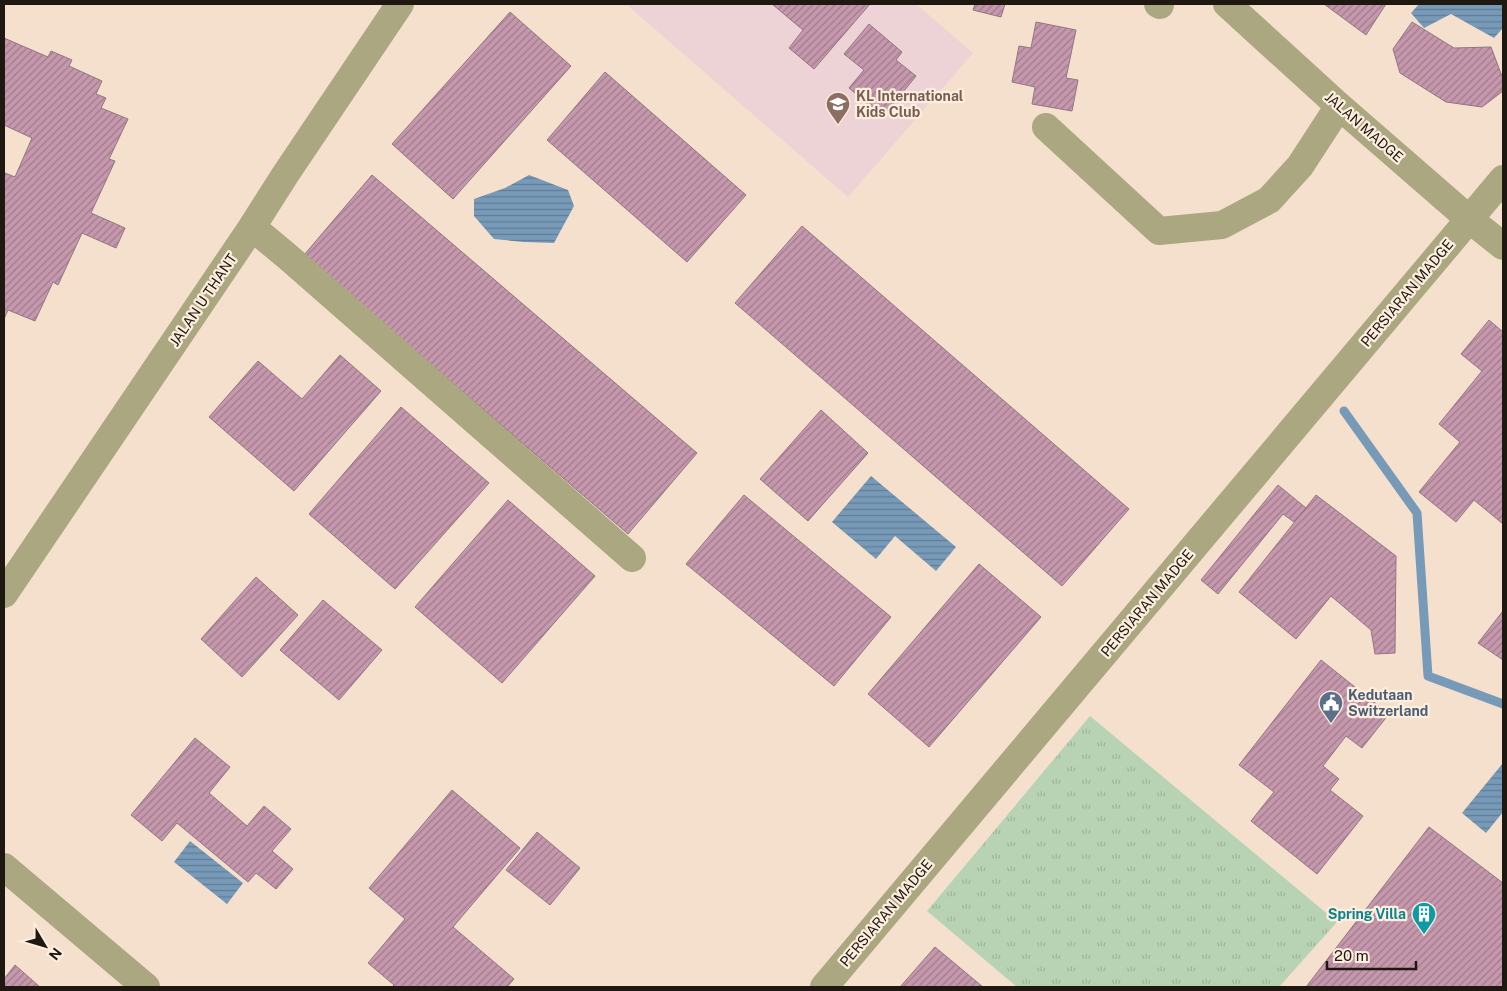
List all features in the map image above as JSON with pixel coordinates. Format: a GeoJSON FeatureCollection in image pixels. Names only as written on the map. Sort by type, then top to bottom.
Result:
{"type":"FeatureCollection","features":[{"type":"Feature","properties":{"kind":"street","name":"JALAN U THANT"},"geometry":{"type":"LineString","coordinates":[[4,594],[400,4]]}},
{"type":"Feature","properties":{"kind":"street","name":"JALAN MADGE"},"geometry":{"type":"LineString","coordinates":[[1227,4],[1339,106],[1469,219],[1503,246]]}},
{"type":"Feature","properties":{"kind":"street"},"geometry":{"type":"LineString","coordinates":[[1046,127],[1159,231],[1222,225],[1269,200],[1300,166],[1339,106]]}},
{"type":"Feature","properties":{"kind":"street","name":"PERSIARAN MADGE"},"geometry":{"type":"LineString","coordinates":[[824,987],[1503,178]]}},
{"type":"Feature","properties":{"kind":"street"},"geometry":{"type":"LineString","coordinates":[[252,227],[632,558]]}},
{"type":"Feature","properties":{"kind":"street"},"geometry":{"type":"LineString","coordinates":[[4,867],[146,987]]}},
{"type":"Feature","properties":{"kind":"shaded area","name":"KL International Kids Club"},"geometry":{"type":"Polygon","coordinates":[[[626,4],[916,4],[973,53],[848,197],[626,4]]]}},
{"type":"Feature","properties":{"kind":"green space"},"geometry":{"type":"Polygon","coordinates":[[[1090,716],[1337,922],[1279,987],[1017,987],[927,911],[1090,716]]]}},
{"type":"Feature","properties":{"kind":"water"},"geometry":{"type":"Polygon","coordinates":[[[1419,4],[1503,4],[1503,28],[1494,38],[1451,14],[1424,28],[1411,13],[1419,4]]]}},
{"type":"Feature","properties":{"kind":"water"},"geometry":{"type":"Polygon","coordinates":[[[529,175],[568,190],[574,206],[554,243],[494,239],[474,216],[474,199],[505,188],[529,175]]]}},
{"type":"Feature","properties":{"kind":"water"},"geometry":{"type":"Polygon","coordinates":[[[871,476],[956,547],[936,571],[895,536],[876,559],[832,522],[871,476]]]}},
{"type":"Feature","properties":{"kind":"water"},"geometry":{"type":"Polygon","coordinates":[[[1503,763],[1503,812],[1486,833],[1462,813],[1503,763]]]}},
{"type":"Feature","properties":{"kind":"water"},"geometry":{"type":"Polygon","coordinates":[[[190,841],[243,883],[227,904],[174,862],[190,841]]]}},
{"type":"Feature","properties":{"kind":"building"},"geometry":{"type":"Polygon","coordinates":[[[772,4],[870,4],[814,69],[789,48],[803,30],[772,4]]]}},
{"type":"Feature","properties":{"kind":"building"},"geometry":{"type":"Polygon","coordinates":[[[975,4],[1005,4],[1001,17],[973,10],[975,4]]]}},
{"type":"Feature","properties":{"kind":"building"},"geometry":{"type":"Polygon","coordinates":[[[1324,4],[1386,4],[1366,35],[1324,4]]]}},
{"type":"Feature","properties":{"kind":"building"},"geometry":{"type":"Polygon","coordinates":[[[510,12],[571,66],[453,199],[392,144],[510,12]]]}},
{"type":"Feature","properties":{"kind":"building"},"geometry":{"type":"Polygon","coordinates":[[[1036,22],[1076,30],[1066,78],[1078,80],[1072,111],[1032,104],[1035,87],[1012,82],[1019,46],[1031,48],[1036,22]]]}},
{"type":"Feature","properties":{"kind":"building"},"geometry":{"type":"Polygon","coordinates":[[[1412,22],[1454,48],[1491,47],[1503,79],[1503,91],[1482,107],[1446,102],[1400,73],[1393,49],[1412,22]]]}},
{"type":"Feature","properties":{"kind":"building"},"geometry":{"type":"Polygon","coordinates":[[[869,24],[902,52],[896,60],[916,76],[883,117],[849,88],[864,70],[844,54],[869,24]]]}},
{"type":"Feature","properties":{"kind":"building"},"geometry":{"type":"Polygon","coordinates":[[[4,38],[48,57],[51,51],[72,60],[69,66],[102,81],[96,94],[106,98],[101,108],[128,119],[109,159],[115,161],[91,213],[125,228],[116,248],[82,233],[58,285],[53,282],[35,321],[8,310],[4,319],[4,174],[15,177],[32,138],[4,125],[4,38]]]}},
{"type":"Feature","properties":{"kind":"building"},"geometry":{"type":"Polygon","coordinates":[[[605,72],[746,195],[687,262],[547,140],[605,72]]]}},
{"type":"Feature","properties":{"kind":"building"},"geometry":{"type":"Polygon","coordinates":[[[372,175],[697,453],[628,534],[304,255],[372,175]]]}},
{"type":"Feature","properties":{"kind":"building"},"geometry":{"type":"Polygon","coordinates":[[[802,226],[1129,509],[1062,586],[735,303],[802,226]]]}},
{"type":"Feature","properties":{"kind":"building"},"geometry":{"type":"Polygon","coordinates":[[[1489,320],[1503,332],[1503,524],[1474,500],[1456,522],[1419,492],[1460,442],[1439,424],[1482,371],[1461,354],[1489,320]]]}},
{"type":"Feature","properties":{"kind":"building"},"geometry":{"type":"Polygon","coordinates":[[[340,355],[381,391],[294,491],[209,417],[258,361],[302,399],[340,355]]]}},
{"type":"Feature","properties":{"kind":"building"},"geometry":{"type":"Polygon","coordinates":[[[401,407],[489,483],[395,589],[309,514],[401,407]]]}},
{"type":"Feature","properties":{"kind":"building"},"geometry":{"type":"Polygon","coordinates":[[[821,410],[868,453],[808,521],[760,479],[821,410]]]}},
{"type":"Feature","properties":{"kind":"building"},"geometry":{"type":"Polygon","coordinates":[[[1278,485],[1306,508],[1294,522],[1283,514],[1218,594],[1201,580],[1278,485]]]}},
{"type":"Feature","properties":{"kind":"building"},"geometry":{"type":"Polygon","coordinates":[[[744,495],[891,617],[834,686],[686,564],[744,495]]]}},
{"type":"Feature","properties":{"kind":"building"},"geometry":{"type":"Polygon","coordinates":[[[1316,495],[1396,556],[1395,653],[1375,654],[1371,630],[1331,596],[1296,639],[1239,592],[1316,495]]]}},
{"type":"Feature","properties":{"kind":"building"},"geometry":{"type":"Polygon","coordinates":[[[508,500],[595,576],[502,683],[415,607],[508,500]]]}},
{"type":"Feature","properties":{"kind":"building"},"geometry":{"type":"Polygon","coordinates":[[[979,564],[1041,617],[929,747],[868,694],[979,564]]]}},
{"type":"Feature","properties":{"kind":"building"},"geometry":{"type":"Polygon","coordinates":[[[256,577],[298,615],[242,677],[201,639],[256,577]]]}},
{"type":"Feature","properties":{"kind":"building"},"geometry":{"type":"Polygon","coordinates":[[[323,600],[382,650],[339,700],[280,650],[323,600]]]}},
{"type":"Feature","properties":{"kind":"building"},"geometry":{"type":"Polygon","coordinates":[[[1503,611],[1503,660],[1478,643],[1503,611]]]}},
{"type":"Feature","properties":{"kind":"building"},"geometry":{"type":"Polygon","coordinates":[[[1321,660],[1389,714],[1362,748],[1346,736],[1323,766],[1339,779],[1330,790],[1363,816],[1317,874],[1251,821],[1274,792],[1239,765],[1321,660]]]}},
{"type":"Feature","properties":{"kind":"building"},"geometry":{"type":"Polygon","coordinates":[[[195,738],[230,767],[209,793],[247,826],[264,806],[291,829],[272,851],[293,869],[276,889],[256,873],[248,882],[177,823],[162,841],[131,815],[195,738]]]}},
{"type":"Feature","properties":{"kind":"building"},"geometry":{"type":"Polygon","coordinates":[[[452,790],[520,848],[453,927],[514,979],[507,987],[392,987],[394,985],[368,963],[405,919],[369,888],[452,790]]]}},
{"type":"Feature","properties":{"kind":"building","name":"Spring Villa"},"geometry":{"type":"Polygon","coordinates":[[[1429,827],[1503,883],[1503,987],[1306,987],[1429,827]]]}},
{"type":"Feature","properties":{"kind":"building"},"geometry":{"type":"Polygon","coordinates":[[[537,832],[580,868],[550,905],[506,870],[537,832]]]}},
{"type":"Feature","properties":{"kind":"building"},"geometry":{"type":"Polygon","coordinates":[[[935,947],[983,987],[900,987],[935,947]]]}},
{"type":"Feature","properties":{"kind":"building"},"geometry":{"type":"Polygon","coordinates":[[[15,965],[40,987],[4,987],[4,979],[15,965]]]}},
{"type":"Feature","properties":{"kind":"waterway"},"geometry":{"type":"LineString","coordinates":[[1344,411],[1417,513],[1428,676],[1503,704]]}},
{"type":"Feature","properties":{"kind":"place","name":"KL International Kids Club"},"geometry":{"type":"Point","coordinates":[838,125]}},
{"type":"Feature","properties":{"kind":"place","name":"Kedutaan Switzerland"},"geometry":{"type":"Point","coordinates":[1331,724]}},
{"type":"Feature","properties":{"kind":"place","name":"Spring Villa"},"geometry":{"type":"Point","coordinates":[1424,935]}}]}
